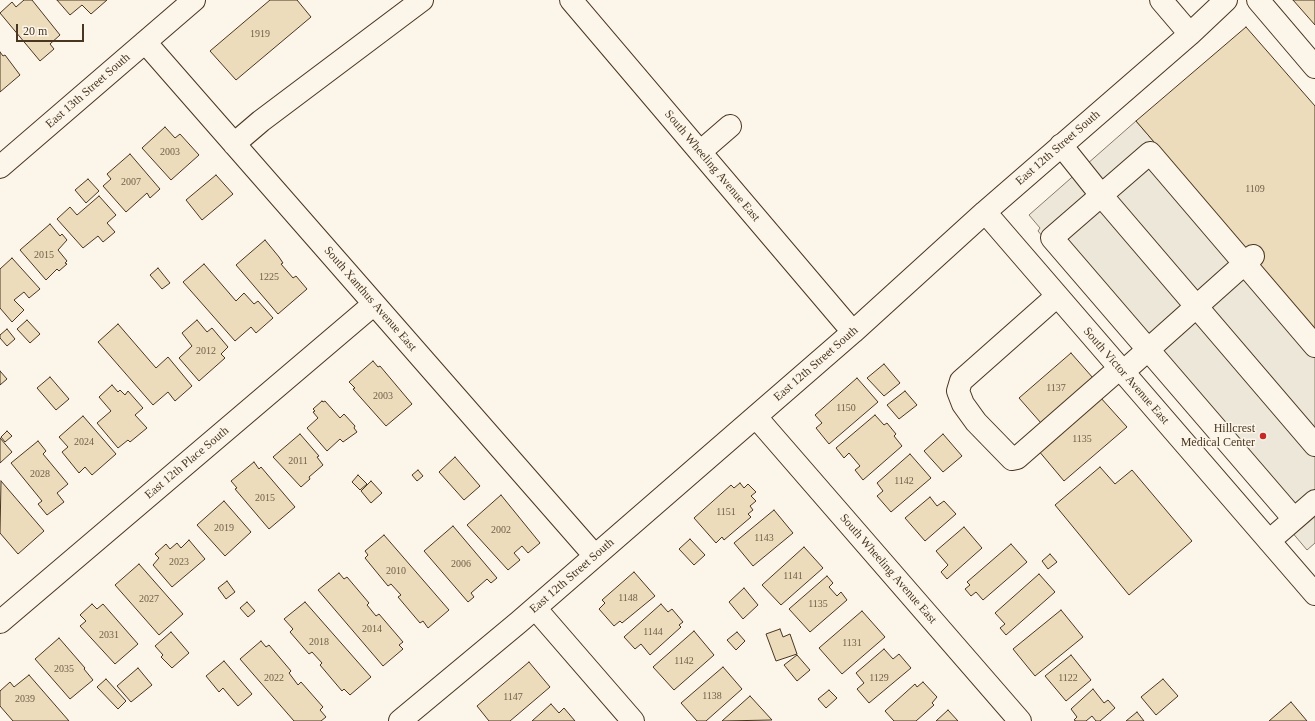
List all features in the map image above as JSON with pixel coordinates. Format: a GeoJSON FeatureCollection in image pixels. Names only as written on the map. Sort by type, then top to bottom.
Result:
{"type":"FeatureCollection","features":[{"type":"Feature","properties":{"kind":"street","name":"East 13th Street South"},"geometry":{"type":"LineString","coordinates":[[0,167],[194,0]]}},
{"type":"Feature","properties":{"kind":"street"},"geometry":{"type":"LineString","coordinates":[[234,144],[262,120],[422,0]]}},
{"type":"Feature","properties":{"kind":"street","name":"South Wheeling Avenue East"},"geometry":{"type":"LineString","coordinates":[[571,0],[853,332]]}},
{"type":"Feature","properties":{"kind":"street"},"geometry":{"type":"LineString","coordinates":[[1161,0],[1190,34]]}},
{"type":"Feature","properties":{"kind":"street","name":"East 12th Street South"},"geometry":{"type":"LineString","coordinates":[[400,721],[535,608],[756,417],[853,332],[985,212],[1190,34],[1226,0]]}},
{"type":"Feature","properties":{"kind":"street"},"geometry":{"type":"LineString","coordinates":[[1258,0],[1315,67]]}},
{"type":"Feature","properties":{"kind":"street","name":"South Xanthus Avenue East"},"geometry":{"type":"LineString","coordinates":[[145,42],[595,556]]}},
{"type":"Feature","properties":{"kind":"street"},"geometry":{"type":"LineString","coordinates":[[700,152],[730,126]]}},
{"type":"Feature","properties":{"kind":"street"},"geometry":{"type":"LineString","coordinates":[[1061,145],[1101,195],[1315,445]]}},
{"type":"Feature","properties":{"kind":"street"},"geometry":{"type":"LineString","coordinates":[[1294,519],[1052,238],[1150,153],[1249,260],[1315,346]]}},
{"type":"Feature","properties":{"kind":"street","name":"South Victor Avenue East"},"geometry":{"type":"LineString","coordinates":[[985,212],[1315,594]]}},
{"type":"Feature","properties":{"kind":"street"},"geometry":{"type":"LineString","coordinates":[[1057,296],[962,381],[958,391],[963,404],[976,422],[1012,459],[1017,458],[1149,349],[1249,260]]}},
{"type":"Feature","properties":{"kind":"street","name":"East 12th Place South"},"geometry":{"type":"LineString","coordinates":[[0,622],[374,304]]}},
{"type":"Feature","properties":{"kind":"street","name":"South Wheeling Avenue East"},"geometry":{"type":"LineString","coordinates":[[756,417],[1020,721]]}},
{"type":"Feature","properties":{"kind":"street"},"geometry":{"type":"LineString","coordinates":[[1269,541],[1315,501]]}},
{"type":"Feature","properties":{"kind":"street"},"geometry":{"type":"LineString","coordinates":[[535,608],[633,721]]}},
{"type":"Feature","properties":{"kind":"shaded area","name":"Hillcrest Medical Center"},"geometry":{"type":"Polygon","coordinates":[[[1136,121],[1315,329],[1315,543],[1307,550],[1038,231],[1040,228],[1029,215],[1136,121]]]}},
{"type":"Feature","properties":{"kind":"building"},"geometry":{"type":"Polygon","coordinates":[[[24,0],[32,0],[60,35],[50,44],[54,49],[40,61],[0,13],[12,2],[16,7],[24,0]]]}},
{"type":"Feature","properties":{"kind":"building"},"geometry":{"type":"Polygon","coordinates":[[[57,0],[107,0],[91,14],[82,5],[70,15],[57,0]]]}},
{"type":"Feature","properties":{"kind":"building"},"geometry":{"type":"Polygon","coordinates":[[[270,0],[297,0],[311,17],[236,80],[210,51],[270,0]]]}},
{"type":"Feature","properties":{"kind":"building"},"geometry":{"type":"Polygon","coordinates":[[[1293,0],[1315,0],[1315,25],[1293,0]]]}},
{"type":"Feature","properties":{"kind":"building"},"geometry":{"type":"Polygon","coordinates":[[[1246,27],[1315,106],[1315,329],[1136,121],[1246,27]]]}},
{"type":"Feature","properties":{"kind":"building"},"geometry":{"type":"Polygon","coordinates":[[[0,52],[3,56],[5,55],[20,75],[0,92],[0,52]]]}},
{"type":"Feature","properties":{"kind":"building"},"geometry":{"type":"Polygon","coordinates":[[[165,127],[175,138],[180,134],[199,155],[171,180],[142,148],[165,127]]]}},
{"type":"Feature","properties":{"kind":"building"},"geometry":{"type":"Polygon","coordinates":[[[130,154],[160,189],[150,198],[147,193],[126,212],[103,186],[111,179],[107,174],[130,154]]]}},
{"type":"Feature","properties":{"kind":"building"},"geometry":{"type":"Polygon","coordinates":[[[216,175],[233,194],[202,220],[186,200],[216,175]]]}},
{"type":"Feature","properties":{"kind":"building"},"geometry":{"type":"Polygon","coordinates":[[[88,179],[99,191],[86,203],[75,190],[88,179]]]}},
{"type":"Feature","properties":{"kind":"building"},"geometry":{"type":"Polygon","coordinates":[[[99,196],[116,215],[107,223],[115,232],[103,242],[98,236],[83,248],[57,219],[70,207],[77,215],[99,196]]]}},
{"type":"Feature","properties":{"kind":"building"},"geometry":{"type":"Polygon","coordinates":[[[50,224],[60,236],[62,234],[67,240],[58,250],[67,261],[65,263],[67,264],[59,271],[57,269],[46,280],[20,250],[50,224]]]}},
{"type":"Feature","properties":{"kind":"building"},"geometry":{"type":"Polygon","coordinates":[[[265,240],[283,263],[281,264],[293,278],[296,276],[307,289],[278,314],[236,265],[265,240]]]}},
{"type":"Feature","properties":{"kind":"building"},"geometry":{"type":"Polygon","coordinates":[[[12,258],[40,289],[29,298],[24,292],[14,300],[24,310],[12,322],[0,308],[0,269],[12,258]]]}},
{"type":"Feature","properties":{"kind":"building"},"geometry":{"type":"Polygon","coordinates":[[[204,264],[236,301],[244,293],[254,304],[258,301],[273,318],[256,333],[251,327],[235,341],[183,282],[204,264]]]}},
{"type":"Feature","properties":{"kind":"building"},"geometry":{"type":"Polygon","coordinates":[[[158,268],[170,283],[162,289],[150,275],[158,268]]]}},
{"type":"Feature","properties":{"kind":"building"},"geometry":{"type":"Polygon","coordinates":[[[27,320],[40,334],[30,343],[17,329],[27,320]]]}},
{"type":"Feature","properties":{"kind":"building"},"geometry":{"type":"Polygon","coordinates":[[[197,320],[207,332],[212,328],[228,347],[221,354],[225,358],[199,381],[179,358],[192,346],[182,333],[197,320]]]}},
{"type":"Feature","properties":{"kind":"building"},"geometry":{"type":"Polygon","coordinates":[[[118,324],[156,368],[168,357],[192,386],[175,401],[168,392],[153,405],[98,342],[118,324]]]}},
{"type":"Feature","properties":{"kind":"building"},"geometry":{"type":"Polygon","coordinates":[[[7,329],[15,339],[7,346],[0,338],[0,335],[7,329]]]}},
{"type":"Feature","properties":{"kind":"building"},"geometry":{"type":"Polygon","coordinates":[[[1071,353],[1093,378],[1041,423],[1019,398],[1071,353]]]}},
{"type":"Feature","properties":{"kind":"building"},"geometry":{"type":"Polygon","coordinates":[[[373,361],[378,367],[380,366],[412,404],[386,426],[353,389],[355,388],[349,382],[373,361]]]}},
{"type":"Feature","properties":{"kind":"building"},"geometry":{"type":"Polygon","coordinates":[[[884,364],[900,383],[884,396],[867,378],[884,364]]]}},
{"type":"Feature","properties":{"kind":"building"},"geometry":{"type":"Polygon","coordinates":[[[0,371],[7,379],[0,385],[0,371]]]}},
{"type":"Feature","properties":{"kind":"building"},"geometry":{"type":"Polygon","coordinates":[[[50,377],[69,399],[56,410],[37,388],[50,377]]]}},
{"type":"Feature","properties":{"kind":"building"},"geometry":{"type":"Polygon","coordinates":[[[857,378],[878,402],[829,444],[816,428],[822,423],[815,415],[857,378]]]}},
{"type":"Feature","properties":{"kind":"building"},"geometry":{"type":"Polygon","coordinates":[[[112,385],[118,392],[120,390],[125,395],[128,391],[143,408],[135,415],[147,428],[130,442],[128,440],[118,448],[97,423],[111,411],[99,397],[112,385]]]}},
{"type":"Feature","properties":{"kind":"building"},"geometry":{"type":"Polygon","coordinates":[[[905,391],[917,405],[899,419],[887,405],[905,391]]]}},
{"type":"Feature","properties":{"kind":"building"},"geometry":{"type":"Polygon","coordinates":[[[1100,397],[1127,427],[1064,481],[1038,450],[1100,397]]]}},
{"type":"Feature","properties":{"kind":"building"},"geometry":{"type":"Polygon","coordinates":[[[322,401],[325,401],[340,418],[344,414],[355,426],[354,428],[357,432],[343,442],[340,439],[327,451],[307,428],[318,418],[313,412],[315,411],[313,409],[322,401]]]}},
{"type":"Feature","properties":{"kind":"building"},"geometry":{"type":"Polygon","coordinates":[[[875,415],[884,425],[887,423],[896,434],[894,436],[902,446],[863,480],[855,470],[860,466],[849,453],[844,458],[836,448],[875,415]]]}},
{"type":"Feature","properties":{"kind":"building"},"geometry":{"type":"Polygon","coordinates":[[[83,416],[116,454],[92,475],[85,467],[79,473],[62,452],[68,447],[59,437],[83,416]]]}},
{"type":"Feature","properties":{"kind":"building"},"geometry":{"type":"Polygon","coordinates":[[[7,431],[12,436],[5,442],[1,437],[7,431]]]}},
{"type":"Feature","properties":{"kind":"building"},"geometry":{"type":"Polygon","coordinates":[[[300,434],[319,456],[317,457],[323,465],[309,477],[310,479],[301,487],[273,457],[300,434]]]}},
{"type":"Feature","properties":{"kind":"building"},"geometry":{"type":"Polygon","coordinates":[[[943,434],[962,456],[943,472],[924,451],[943,434]]]}},
{"type":"Feature","properties":{"kind":"building"},"geometry":{"type":"Polygon","coordinates":[[[0,438],[12,452],[0,463],[0,438]]]}},
{"type":"Feature","properties":{"kind":"building"},"geometry":{"type":"Polygon","coordinates":[[[38,441],[46,451],[43,454],[68,484],[57,493],[64,502],[47,515],[38,504],[42,501],[11,463],[38,441]]]}},
{"type":"Feature","properties":{"kind":"building"},"geometry":{"type":"Polygon","coordinates":[[[910,454],[931,478],[891,512],[877,496],[883,491],[877,483],[910,454]]]}},
{"type":"Feature","properties":{"kind":"building"},"geometry":{"type":"Polygon","coordinates":[[[455,457],[480,486],[464,500],[439,472],[455,457]]]}},
{"type":"Feature","properties":{"kind":"building"},"geometry":{"type":"Polygon","coordinates":[[[254,462],[259,469],[261,467],[295,507],[269,529],[235,489],[237,488],[231,481],[254,462]]]}},
{"type":"Feature","properties":{"kind":"building"},"geometry":{"type":"Polygon","coordinates":[[[1100,467],[1115,484],[1132,470],[1192,541],[1129,595],[1055,505],[1100,467]]]}},
{"type":"Feature","properties":{"kind":"building"},"geometry":{"type":"Polygon","coordinates":[[[418,470],[423,476],[417,481],[412,475],[418,470]]]}},
{"type":"Feature","properties":{"kind":"building"},"geometry":{"type":"Polygon","coordinates":[[[358,475],[367,484],[360,490],[352,482],[358,475]]]}},
{"type":"Feature","properties":{"kind":"building"},"geometry":{"type":"Polygon","coordinates":[[[1,481],[44,531],[18,554],[0,533],[1,481]]]}},
{"type":"Feature","properties":{"kind":"building"},"geometry":{"type":"Polygon","coordinates":[[[371,481],[382,493],[371,503],[361,491],[371,481]]]}},
{"type":"Feature","properties":{"kind":"building"},"geometry":{"type":"Polygon","coordinates":[[[740,483],[744,488],[748,484],[756,492],[751,496],[756,501],[750,506],[753,510],[748,514],[751,517],[724,540],[722,537],[716,543],[694,518],[731,485],[734,488],[740,483]]]}},
{"type":"Feature","properties":{"kind":"building"},"geometry":{"type":"Polygon","coordinates":[[[501,495],[540,543],[528,553],[522,546],[514,553],[520,560],[508,570],[467,525],[501,495]]]}},
{"type":"Feature","properties":{"kind":"building"},"geometry":{"type":"Polygon","coordinates":[[[930,497],[937,506],[944,501],[956,514],[925,541],[905,518],[930,497]]]}},
{"type":"Feature","properties":{"kind":"building"},"geometry":{"type":"Polygon","coordinates":[[[224,501],[251,532],[225,556],[197,525],[224,501]]]}},
{"type":"Feature","properties":{"kind":"building"},"geometry":{"type":"Polygon","coordinates":[[[774,510],[793,533],[753,566],[734,543],[774,510]]]}},
{"type":"Feature","properties":{"kind":"building"},"geometry":{"type":"Polygon","coordinates":[[[453,526],[497,578],[491,583],[487,579],[471,593],[474,597],[468,602],[424,551],[453,526]]]}},
{"type":"Feature","properties":{"kind":"building"},"geometry":{"type":"Polygon","coordinates":[[[964,527],[982,548],[947,579],[941,572],[948,565],[936,551],[964,527]]]}},
{"type":"Feature","properties":{"kind":"building"},"geometry":{"type":"Polygon","coordinates":[[[384,535],[449,610],[428,628],[423,621],[420,623],[398,597],[401,595],[391,584],[388,586],[365,558],[368,555],[365,551],[384,535]]]}},
{"type":"Feature","properties":{"kind":"building"},"geometry":{"type":"Polygon","coordinates":[[[690,539],[705,555],[694,565],[679,549],[690,539]]]}},
{"type":"Feature","properties":{"kind":"building"},"geometry":{"type":"Polygon","coordinates":[[[189,540],[205,559],[172,587],[153,565],[159,558],[155,554],[166,544],[170,549],[177,543],[181,548],[189,540]]]}},
{"type":"Feature","properties":{"kind":"building"},"geometry":{"type":"Polygon","coordinates":[[[1011,544],[1027,562],[983,600],[976,592],[971,596],[965,589],[970,585],[967,582],[1011,544]]]}},
{"type":"Feature","properties":{"kind":"building"},"geometry":{"type":"Polygon","coordinates":[[[804,547],[823,568],[781,605],[762,585],[804,547]]]}},
{"type":"Feature","properties":{"kind":"building"},"geometry":{"type":"Polygon","coordinates":[[[1050,554],[1057,562],[1048,569],[1042,561],[1050,554]]]}},
{"type":"Feature","properties":{"kind":"building"},"geometry":{"type":"Polygon","coordinates":[[[139,564],[183,614],[159,635],[115,585],[139,564]]]}},
{"type":"Feature","properties":{"kind":"building"},"geometry":{"type":"Polygon","coordinates":[[[634,572],[655,596],[622,623],[620,621],[614,626],[599,609],[605,603],[602,600],[634,572]]]}},
{"type":"Feature","properties":{"kind":"building"},"geometry":{"type":"Polygon","coordinates":[[[339,573],[344,579],[347,577],[369,603],[367,605],[376,616],[379,614],[403,642],[399,645],[403,649],[383,666],[318,590],[339,573]]]}},
{"type":"Feature","properties":{"kind":"building"},"geometry":{"type":"Polygon","coordinates":[[[1039,574],[1055,592],[1006,635],[1000,628],[1005,624],[995,613],[1039,574]]]}},
{"type":"Feature","properties":{"kind":"building"},"geometry":{"type":"Polygon","coordinates":[[[827,576],[833,583],[829,587],[837,596],[841,592],[847,600],[810,632],[789,609],[827,576]]]}},
{"type":"Feature","properties":{"kind":"building"},"geometry":{"type":"Polygon","coordinates":[[[227,581],[235,592],[226,599],[218,588],[227,581]]]}},
{"type":"Feature","properties":{"kind":"building"},"geometry":{"type":"Polygon","coordinates":[[[744,588],[758,605],[743,619],[729,602],[744,588]]]}},
{"type":"Feature","properties":{"kind":"building"},"geometry":{"type":"Polygon","coordinates":[[[247,602],[255,611],[248,617],[240,608],[247,602]]]}},
{"type":"Feature","properties":{"kind":"building"},"geometry":{"type":"Polygon","coordinates":[[[305,602],[371,677],[350,695],[344,689],[342,691],[320,665],[322,663],[312,652],[309,654],[290,632],[293,629],[284,619],[305,602]]]}},
{"type":"Feature","properties":{"kind":"building"},"geometry":{"type":"Polygon","coordinates":[[[92,604],[97,609],[103,604],[138,644],[115,664],[80,626],[86,621],[80,615],[92,604]]]}},
{"type":"Feature","properties":{"kind":"building"},"geometry":{"type":"Polygon","coordinates":[[[661,604],[668,612],[672,609],[683,622],[679,625],[681,627],[650,655],[641,644],[635,649],[624,637],[661,604]]]}},
{"type":"Feature","properties":{"kind":"building"},"geometry":{"type":"Polygon","coordinates":[[[1061,610],[1083,637],[1035,676],[1013,649],[1061,610]]]}},
{"type":"Feature","properties":{"kind":"building"},"geometry":{"type":"Polygon","coordinates":[[[862,611],[885,637],[842,674],[819,648],[862,611]]]}},
{"type":"Feature","properties":{"kind":"building"},"geometry":{"type":"Polygon","coordinates":[[[780,629],[783,637],[790,634],[797,654],[776,661],[766,634],[780,629]]]}},
{"type":"Feature","properties":{"kind":"building"},"geometry":{"type":"Polygon","coordinates":[[[694,631],[714,655],[674,690],[653,667],[694,631]]]}},
{"type":"Feature","properties":{"kind":"building"},"geometry":{"type":"Polygon","coordinates":[[[171,632],[189,653],[172,668],[161,657],[163,655],[155,646],[171,632]]]}},
{"type":"Feature","properties":{"kind":"building"},"geometry":{"type":"Polygon","coordinates":[[[737,632],[745,641],[736,650],[727,640],[737,632]]]}},
{"type":"Feature","properties":{"kind":"building"},"geometry":{"type":"Polygon","coordinates":[[[59,638],[85,668],[84,669],[93,680],[70,699],[35,659],[59,638]]]}},
{"type":"Feature","properties":{"kind":"building"},"geometry":{"type":"Polygon","coordinates":[[[261,641],[266,647],[269,645],[291,671],[289,673],[298,685],[301,682],[323,707],[320,710],[326,717],[321,721],[294,721],[240,659],[261,641]]]}},
{"type":"Feature","properties":{"kind":"building"},"geometry":{"type":"Polygon","coordinates":[[[884,649],[893,659],[899,654],[911,668],[869,703],[857,689],[864,683],[856,673],[884,649]]]}},
{"type":"Feature","properties":{"kind":"building"},"geometry":{"type":"Polygon","coordinates":[[[797,655],[810,670],[797,681],[784,665],[797,655]]]}},
{"type":"Feature","properties":{"kind":"building"},"geometry":{"type":"Polygon","coordinates":[[[1071,655],[1091,680],[1066,701],[1045,676],[1071,655]]]}},
{"type":"Feature","properties":{"kind":"building"},"geometry":{"type":"Polygon","coordinates":[[[224,661],[252,694],[238,706],[223,688],[219,692],[206,676],[224,661]]]}},
{"type":"Feature","properties":{"kind":"building"},"geometry":{"type":"Polygon","coordinates":[[[529,662],[550,687],[510,721],[489,721],[477,706],[529,662]]]}},
{"type":"Feature","properties":{"kind":"building"},"geometry":{"type":"Polygon","coordinates":[[[723,667],[742,689],[706,721],[697,721],[681,703],[723,667]]]}},
{"type":"Feature","properties":{"kind":"building"},"geometry":{"type":"Polygon","coordinates":[[[138,668],[152,685],[131,702],[117,686],[138,668]]]}},
{"type":"Feature","properties":{"kind":"building"},"geometry":{"type":"Polygon","coordinates":[[[29,675],[69,721],[13,721],[0,706],[0,691],[10,682],[14,687],[29,675]]]}},
{"type":"Feature","properties":{"kind":"building"},"geometry":{"type":"Polygon","coordinates":[[[106,679],[126,701],[118,709],[97,687],[106,679]]]}},
{"type":"Feature","properties":{"kind":"building"},"geometry":{"type":"Polygon","coordinates":[[[1163,679],[1178,696],[1156,715],[1141,697],[1163,679]]]}},
{"type":"Feature","properties":{"kind":"building"},"geometry":{"type":"Polygon","coordinates":[[[923,682],[937,697],[932,703],[934,705],[916,721],[894,721],[885,711],[915,684],[917,687],[923,682]]]}},
{"type":"Feature","properties":{"kind":"building"},"geometry":{"type":"Polygon","coordinates":[[[1093,689],[1104,703],[1108,700],[1115,708],[1100,721],[1096,721],[1092,716],[1086,721],[1074,720],[1077,717],[1071,709],[1093,689]]]}},
{"type":"Feature","properties":{"kind":"building"},"geometry":{"type":"Polygon","coordinates":[[[829,690],[837,698],[826,708],[818,699],[829,690]]]}},
{"type":"Feature","properties":{"kind":"building"},"geometry":{"type":"Polygon","coordinates":[[[750,696],[772,720],[722,721],[750,696]]]}},
{"type":"Feature","properties":{"kind":"building"},"geometry":{"type":"Polygon","coordinates":[[[1291,702],[1307,721],[1269,721],[1291,702]]]}},
{"type":"Feature","properties":{"kind":"building"},"geometry":{"type":"Polygon","coordinates":[[[551,704],[559,713],[564,708],[575,721],[532,721],[551,704]]]}},
{"type":"Feature","properties":{"kind":"building"},"geometry":{"type":"Polygon","coordinates":[[[948,710],[958,721],[936,721],[948,710]]]}},
{"type":"Feature","properties":{"kind":"building"},"geometry":{"type":"Polygon","coordinates":[[[1137,712],[1144,721],[1126,721],[1137,712]]]}},
{"type":"Feature","properties":{"kind":"place","name":"Hillcrest Medical Center"},"geometry":{"type":"Point","coordinates":[1263,436]}}]}
